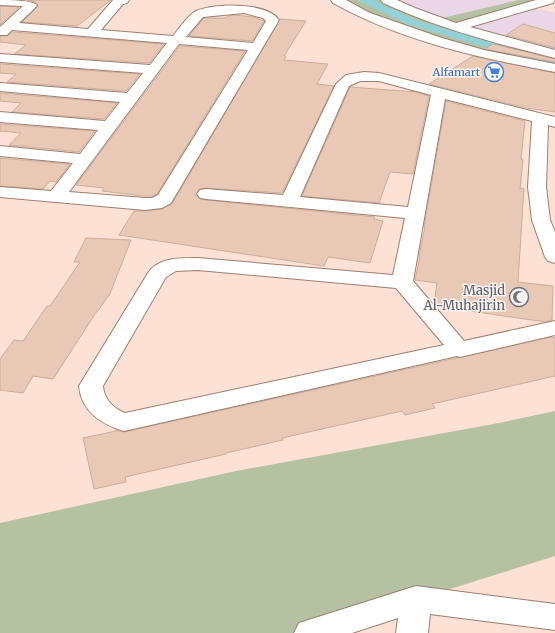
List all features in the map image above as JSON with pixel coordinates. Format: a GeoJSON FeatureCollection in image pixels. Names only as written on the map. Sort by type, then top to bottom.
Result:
{"type":"FeatureCollection","features":[{"type":"Feature","properties":{"kind":"street"},"geometry":{"type":"LineString","coordinates":[[91,34],[120,0]]}},
{"type":"Feature","properties":{"kind":"street"},"geometry":{"type":"LineString","coordinates":[[337,0],[369,17],[466,50],[518,62],[555,68]]}},
{"type":"Feature","properties":{"kind":"street"},"geometry":{"type":"LineString","coordinates":[[388,0],[411,11],[438,19],[456,27],[555,54]]}},
{"type":"Feature","properties":{"kind":"street"},"geometry":{"type":"LineString","coordinates":[[0,1],[32,5],[5,30]]}},
{"type":"Feature","properties":{"kind":"street"},"geometry":{"type":"LineString","coordinates":[[438,19],[518,2],[549,6]]}},
{"type":"Feature","properties":{"kind":"street"},"geometry":{"type":"LineString","coordinates":[[456,27],[518,2]]}},
{"type":"Feature","properties":{"kind":"street"},"geometry":{"type":"LineString","coordinates":[[0,192],[56,197],[151,204],[165,199],[273,20],[267,15],[244,10],[199,14],[153,69],[56,197]]}},
{"type":"Feature","properties":{"kind":"street"},"geometry":{"type":"LineString","coordinates":[[5,30],[91,34],[257,47]]}},
{"type":"Feature","properties":{"kind":"street"},"geometry":{"type":"LineString","coordinates":[[518,62],[533,48]]}},
{"type":"Feature","properties":{"kind":"street"},"geometry":{"type":"LineString","coordinates":[[0,58],[153,69]]}},
{"type":"Feature","properties":{"kind":"street"},"geometry":{"type":"LineString","coordinates":[[288,201],[343,84],[350,78],[361,76],[379,77],[547,120],[537,187],[548,219],[555,257]]}},
{"type":"Feature","properties":{"kind":"street"},"geometry":{"type":"LineString","coordinates":[[0,87],[132,98]]}},
{"type":"Feature","properties":{"kind":"street"},"geometry":{"type":"LineString","coordinates":[[402,282],[439,93]]}},
{"type":"Feature","properties":{"kind":"street"},"geometry":{"type":"LineString","coordinates":[[0,117],[109,126]]}},
{"type":"Feature","properties":{"kind":"street"},"geometry":{"type":"LineString","coordinates":[[0,151],[84,159]]}},
{"type":"Feature","properties":{"kind":"street"},"geometry":{"type":"LineString","coordinates":[[206,194],[416,213]]}},
{"type":"Feature","properties":{"kind":"street"},"geometry":{"type":"LineString","coordinates":[[460,350],[402,282],[198,264],[171,265],[162,269],[158,273],[92,386],[91,394],[113,420],[124,422],[460,350],[555,328]]}},
{"type":"Feature","properties":{"kind":"street"},"geometry":{"type":"LineString","coordinates":[[412,633],[416,599]]}},
{"type":"Feature","properties":{"kind":"street"},"geometry":{"type":"LineString","coordinates":[[310,633],[416,599],[534,613],[555,617]]}},
{"type":"Feature","properties":{"kind":"shaded area"},"geometry":{"type":"Polygon","coordinates":[[[388,0],[512,0],[514,1],[438,19],[388,0]]]}},
{"type":"Feature","properties":{"kind":"shaded area"},"geometry":{"type":"Polygon","coordinates":[[[529,6],[555,13],[555,54],[456,27],[529,6]]]}},
{"type":"Feature","properties":{"kind":"green space"},"geometry":{"type":"Polygon","coordinates":[[[337,0],[387,0],[438,19],[518,0],[549,0],[457,27],[555,54],[555,68],[414,33],[337,0]]]}},
{"type":"Feature","properties":{"kind":"green space"},"geometry":{"type":"Polygon","coordinates":[[[555,411],[555,556],[310,633],[0,633],[0,523],[236,471],[499,423],[555,411]]]}},
{"type":"Feature","properties":{"kind":"water"},"geometry":{"type":"Polygon","coordinates":[[[357,0],[373,0],[421,22],[555,58],[555,65],[513,55],[409,25],[357,0]]]}},
{"type":"Feature","properties":{"kind":"building"},"geometry":{"type":"Polygon","coordinates":[[[27,0],[111,0],[77,26],[22,22],[38,6],[35,2],[27,0]]]}},
{"type":"Feature","properties":{"kind":"building"},"geometry":{"type":"Polygon","coordinates":[[[0,6],[19,7],[0,25],[0,6]]]}},
{"type":"Feature","properties":{"kind":"building"},"geometry":{"type":"Polygon","coordinates":[[[235,15],[253,17],[264,21],[252,41],[189,36],[204,18],[226,18],[228,16],[235,15]]]}},
{"type":"Feature","properties":{"kind":"building"},"geometry":{"type":"Polygon","coordinates":[[[280,19],[306,21],[284,56],[286,56],[284,60],[328,64],[317,84],[334,86],[282,193],[206,188],[199,189],[196,195],[200,199],[206,200],[375,217],[374,219],[383,221],[370,263],[328,257],[324,266],[119,235],[134,211],[162,209],[172,204],[280,19]]]}},
{"type":"Feature","properties":{"kind":"building"},"geometry":{"type":"Polygon","coordinates":[[[523,24],[555,33],[555,48],[506,35],[523,24]]]}},
{"type":"Feature","properties":{"kind":"building"},"geometry":{"type":"Polygon","coordinates":[[[13,32],[164,44],[149,63],[14,54],[26,45],[0,42],[0,36],[7,36],[13,32]]]}},
{"type":"Feature","properties":{"kind":"building"},"geometry":{"type":"Polygon","coordinates":[[[493,44],[555,59],[555,62],[485,49],[493,44]]]}},
{"type":"Feature","properties":{"kind":"building"},"geometry":{"type":"Polygon","coordinates":[[[180,46],[245,51],[157,194],[152,196],[143,196],[102,191],[104,188],[76,185],[180,46]]]}},
{"type":"Feature","properties":{"kind":"building"},"geometry":{"type":"Polygon","coordinates":[[[473,56],[555,73],[555,112],[526,108],[429,84],[473,56]]]}},
{"type":"Feature","properties":{"kind":"building"},"geometry":{"type":"Polygon","coordinates":[[[0,64],[140,74],[126,91],[7,82],[16,74],[0,73],[0,64]]]}},
{"type":"Feature","properties":{"kind":"building"},"geometry":{"type":"Polygon","coordinates":[[[350,87],[416,92],[429,96],[413,174],[390,172],[379,203],[302,196],[350,87]]]}},
{"type":"Feature","properties":{"kind":"building"},"geometry":{"type":"Polygon","coordinates":[[[0,93],[117,103],[104,119],[12,112],[21,103],[0,101],[0,93]]]}},
{"type":"Feature","properties":{"kind":"building"},"geometry":{"type":"Polygon","coordinates":[[[446,101],[525,121],[521,159],[523,160],[520,189],[524,188],[518,282],[553,286],[552,320],[545,322],[436,306],[434,303],[437,283],[415,280],[446,101]]]}},
{"type":"Feature","properties":{"kind":"building"},"geometry":{"type":"Polygon","coordinates":[[[0,124],[95,131],[79,152],[9,145],[21,133],[0,131],[0,124]]]}},
{"type":"Feature","properties":{"kind":"building"},"geometry":{"type":"Polygon","coordinates":[[[0,158],[70,164],[56,182],[50,181],[43,189],[0,186],[0,158]]]}},
{"type":"Feature","properties":{"kind":"building"},"geometry":{"type":"Polygon","coordinates":[[[86,238],[131,240],[109,296],[97,311],[53,379],[33,376],[23,393],[0,390],[0,359],[14,340],[23,341],[47,306],[50,306],[80,262],[74,262],[86,238]]]}},
{"type":"Feature","properties":{"kind":"building"},"geometry":{"type":"Polygon","coordinates":[[[551,337],[555,338],[555,376],[432,404],[435,408],[405,415],[402,411],[282,438],[283,440],[125,477],[126,482],[94,489],[83,438],[116,430],[124,432],[551,337]]]}},
{"type":"Feature","properties":{"kind":"place","name":"Alfamart"},"geometry":{"type":"Point","coordinates":[494,72]}},
{"type":"Feature","properties":{"kind":"place","name":"Masjid Al-Muhajirin"},"geometry":{"type":"Point","coordinates":[519,297]}}]}
